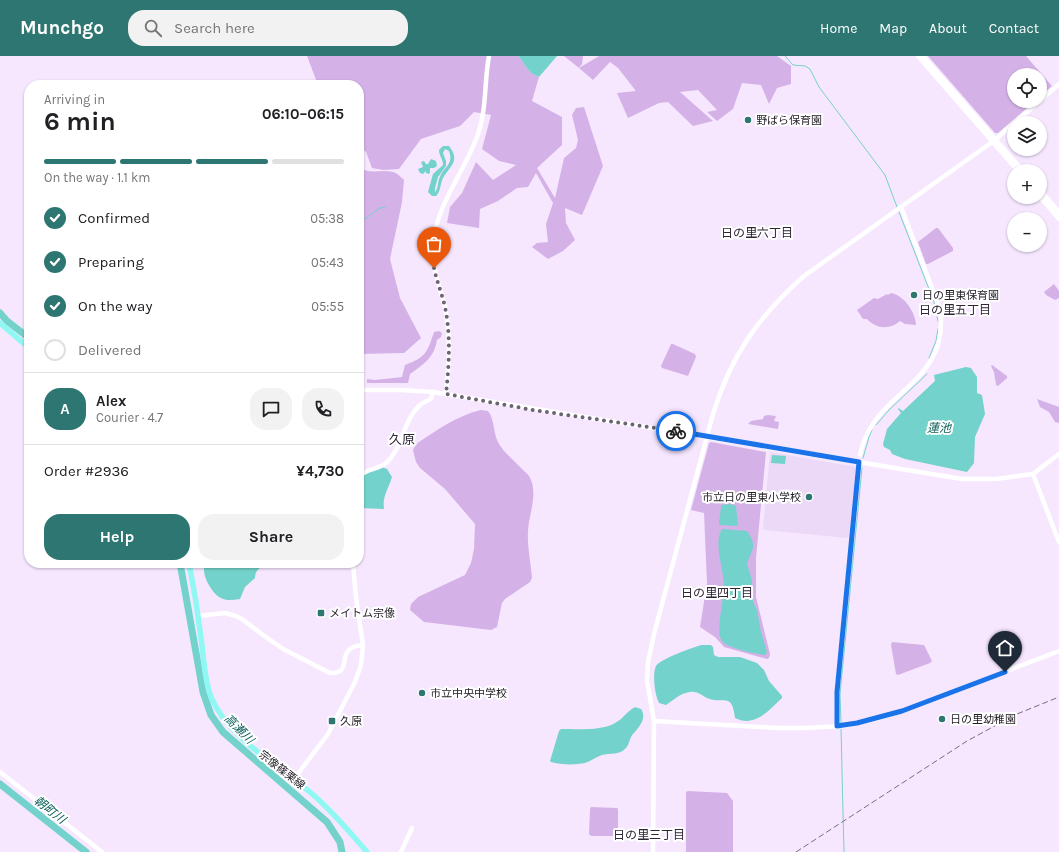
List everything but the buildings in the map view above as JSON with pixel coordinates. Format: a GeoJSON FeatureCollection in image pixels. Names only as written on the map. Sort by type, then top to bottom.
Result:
{"type":"FeatureCollection","features":[{"type":"Feature","properties":{"kind":"main road"},"geometry":{"type":"LineString","coordinates":[[0,323],[24,344]]}},
{"type":"Feature","properties":{"kind":"main road","name":"宗像篠栗線"},"geometry":{"type":"LineString","coordinates":[[190,568],[207,684],[211,697],[220,715],[236,733],[294,779],[331,812],[367,852]]}},
{"type":"Feature","properties":{"kind":"street"},"geometry":{"type":"LineString","coordinates":[[446,394],[449,339],[445,305],[436,277],[433,260],[433,245],[436,225],[441,210],[465,163],[478,133],[485,99],[489,56]]}},
{"type":"Feature","properties":{"kind":"street"},"geometry":{"type":"LineString","coordinates":[[918,56],[1016,164]]}},
{"type":"Feature","properties":{"kind":"street"},"geometry":{"type":"LineString","coordinates":[[923,56],[1012,164]]}},
{"type":"Feature","properties":{"kind":"street"},"geometry":{"type":"LineString","coordinates":[[1047,95],[1059,84]]}},
{"type":"Feature","properties":{"kind":"street"},"geometry":{"type":"LineString","coordinates":[[1022,116],[1032,108]]}},
{"type":"Feature","properties":{"kind":"street"},"geometry":{"type":"LineString","coordinates":[[654,852],[654,721],[647,680],[648,662],[654,634],[707,437],[716,406],[728,374],[743,345],[761,318],[804,276],[994,141],[1007,129]]}},
{"type":"Feature","properties":{"kind":"street"},"geometry":{"type":"LineString","coordinates":[[1047,198],[1059,212]]}},
{"type":"Feature","properties":{"kind":"street"},"geometry":{"type":"LineString","coordinates":[[1046,204],[1059,219]]}},
{"type":"Feature","properties":{"kind":"street"},"geometry":{"type":"LineString","coordinates":[[860,455],[863,441],[868,429],[878,416],[930,363],[936,352],[941,335],[942,323],[940,309],[900,207]]}},
{"type":"Feature","properties":{"kind":"street"},"geometry":{"type":"LineString","coordinates":[[364,390],[433,392],[533,410],[596,418],[962,479],[996,479],[1033,474],[1059,454]]}},
{"type":"Feature","properties":{"kind":"street"},"geometry":{"type":"LineString","coordinates":[[364,473],[384,464],[392,456],[410,419],[420,405],[431,399],[433,392]]}},
{"type":"Feature","properties":{"kind":"street"},"geometry":{"type":"LineString","coordinates":[[839,726],[837,692],[859,462]]}},
{"type":"Feature","properties":{"kind":"street"},"geometry":{"type":"LineString","coordinates":[[1033,474],[1059,542]]}},
{"type":"Feature","properties":{"kind":"street"},"geometry":{"type":"LineString","coordinates":[[294,779],[328,734],[355,682],[361,665],[363,646],[353,568]]}},
{"type":"Feature","properties":{"kind":"street"},"geometry":{"type":"LineString","coordinates":[[198,616],[226,613],[236,616],[283,649],[330,673],[338,672],[343,669],[346,653],[349,649],[354,646],[363,646]]}},
{"type":"Feature","properties":{"kind":"street"},"geometry":{"type":"LineString","coordinates":[[654,721],[779,728],[839,726],[879,718],[902,711],[1059,651]]}},
{"type":"Feature","properties":{"kind":"street"},"geometry":{"type":"LineString","coordinates":[[0,772],[102,852]]}},
{"type":"Feature","properties":{"kind":"street"},"geometry":{"type":"LineString","coordinates":[[401,852],[412,828]]}},
{"type":"Feature","properties":{"kind":"shaded area"},"geometry":{"type":"Polygon","coordinates":[[[307,56],[518,56],[531,73],[539,77],[532,101],[562,117],[562,145],[537,168],[555,198],[564,158],[576,148],[578,140],[572,115],[576,108],[584,107],[603,166],[582,215],[565,208],[566,223],[575,240],[563,251],[548,259],[532,247],[537,243],[548,242],[546,224],[553,203],[536,173],[528,187],[517,188],[498,201],[480,209],[479,228],[447,223],[450,207],[462,193],[476,162],[493,180],[516,165],[499,161],[482,149],[491,115],[474,112],[460,126],[421,139],[399,169],[384,170],[372,168],[364,150],[364,80],[316,80],[307,56]]]}},
{"type":"Feature","properties":{"kind":"shaded area"},"geometry":{"type":"Polygon","coordinates":[[[564,56],[583,56],[582,64],[579,68],[564,56]]]}},
{"type":"Feature","properties":{"kind":"shaded area"},"geometry":{"type":"Polygon","coordinates":[[[599,56],[777,56],[791,66],[791,84],[777,88],[769,104],[761,85],[742,83],[733,109],[717,121],[707,112],[717,110],[698,90],[680,92],[713,121],[693,126],[668,102],[659,103],[628,118],[617,93],[636,91],[618,68],[610,62],[593,80],[579,68],[599,56]]]}},
{"type":"Feature","properties":{"kind":"shaded area"},"geometry":{"type":"Polygon","coordinates":[[[928,56],[1026,56],[1036,68],[1007,68],[1007,108],[1027,108],[1018,116],[1007,116],[1007,125],[998,133],[995,133],[928,56]]]}},
{"type":"Feature","properties":{"kind":"shaded area"},"geometry":{"type":"Polygon","coordinates":[[[1047,80],[1052,86],[1047,90],[1047,80]]]}},
{"type":"Feature","properties":{"kind":"shaded area"},"geometry":{"type":"Polygon","coordinates":[[[364,170],[367,171],[393,172],[404,180],[402,202],[390,259],[400,298],[421,338],[404,353],[364,354],[364,170]]]}},
{"type":"Feature","properties":{"kind":"shaded area"},"geometry":{"type":"Polygon","coordinates":[[[938,228],[953,248],[953,251],[926,264],[918,242],[938,228]]]}},
{"type":"Feature","properties":{"kind":"shaded area"},"geometry":{"type":"Polygon","coordinates":[[[1054,284],[1059,291],[1059,298],[1055,300],[1046,295],[1044,292],[1054,284]]]}},
{"type":"Feature","properties":{"kind":"shaded area"},"geometry":{"type":"Polygon","coordinates":[[[891,293],[896,294],[905,301],[912,310],[916,325],[905,324],[900,321],[892,326],[883,327],[875,325],[867,319],[863,319],[857,310],[874,298],[878,299],[891,293]]]}},
{"type":"Feature","properties":{"kind":"shaded area"},"geometry":{"type":"Polygon","coordinates":[[[439,331],[442,333],[441,337],[437,340],[431,356],[424,364],[410,374],[408,383],[367,383],[367,379],[375,380],[402,377],[405,365],[422,357],[427,350],[434,332],[439,331]]]}},
{"type":"Feature","properties":{"kind":"shaded area"},"geometry":{"type":"Polygon","coordinates":[[[671,344],[695,354],[696,357],[688,376],[662,368],[661,366],[671,344]]]}},
{"type":"Feature","properties":{"kind":"shaded area"},"geometry":{"type":"Polygon","coordinates":[[[992,365],[1007,376],[1007,378],[998,386],[996,385],[992,365]]]}},
{"type":"Feature","properties":{"kind":"shaded area"},"geometry":{"type":"Polygon","coordinates":[[[1037,399],[1059,407],[1059,423],[1055,422],[1049,412],[1040,407],[1037,399]]]}},
{"type":"Feature","properties":{"kind":"shaded area"},"geometry":{"type":"Polygon","coordinates":[[[481,410],[488,411],[492,419],[499,444],[529,476],[533,489],[533,503],[528,537],[532,578],[530,582],[505,599],[502,603],[497,627],[491,630],[424,622],[410,610],[411,604],[418,597],[465,575],[471,563],[474,549],[475,524],[445,489],[420,468],[416,462],[413,450],[416,444],[447,424],[463,416],[481,410]]]}},
{"type":"Feature","properties":{"kind":"shaded area"},"geometry":{"type":"Polygon","coordinates":[[[764,416],[776,416],[774,421],[779,422],[778,429],[748,424],[751,421],[763,419],[764,416]]]}},
{"type":"Feature","properties":{"kind":"shaded area"},"geometry":{"type":"Polygon","coordinates":[[[711,442],[766,452],[756,558],[756,597],[770,654],[769,658],[767,659],[724,647],[715,637],[700,627],[707,583],[704,513],[691,510],[709,443],[711,442]]]}},
{"type":"Feature","properties":{"kind":"shaded area","name":"市立日の里東小学校"},"geometry":{"type":"Polygon","coordinates":[[[770,452],[856,467],[849,537],[764,530],[770,452]]]}},
{"type":"Feature","properties":{"kind":"shaded area"},"geometry":{"type":"Polygon","coordinates":[[[892,642],[924,645],[932,661],[898,675],[896,674],[891,645],[892,642]]]}},
{"type":"Feature","properties":{"kind":"shaded area"},"geometry":{"type":"Polygon","coordinates":[[[686,792],[727,793],[733,801],[733,852],[686,852],[686,792]]]}},
{"type":"Feature","properties":{"kind":"shaded area"},"geometry":{"type":"Polygon","coordinates":[[[591,807],[618,809],[618,835],[591,836],[589,834],[591,807]]]}},
{"type":"Feature","properties":{"kind":"water"},"geometry":{"type":"Polygon","coordinates":[[[518,56],[557,56],[539,77],[531,73],[518,56]]]}},
{"type":"Feature","properties":{"kind":"water"},"geometry":{"type":"Polygon","coordinates":[[[443,146],[449,146],[454,156],[454,160],[443,178],[438,194],[436,196],[432,196],[428,192],[433,174],[443,165],[439,150],[443,146]],[[445,149],[443,153],[446,166],[438,177],[435,192],[439,179],[449,162],[449,151],[445,149]]]}},
{"type":"Feature","properties":{"kind":"water"},"geometry":{"type":"Polygon","coordinates":[[[431,159],[436,161],[437,166],[430,168],[429,174],[426,173],[426,171],[423,174],[420,173],[418,169],[423,167],[421,162],[424,161],[428,164],[431,159]]]}},
{"type":"Feature","properties":{"kind":"water","name":"蓮池"},"geometry":{"type":"Polygon","coordinates":[[[966,367],[971,368],[977,377],[977,393],[982,395],[985,414],[975,437],[974,463],[967,472],[905,459],[892,454],[890,450],[884,447],[883,444],[887,429],[901,413],[898,408],[903,411],[935,381],[934,375],[966,367]]]}},
{"type":"Feature","properties":{"kind":"water"},"geometry":{"type":"Polygon","coordinates":[[[772,455],[786,456],[785,464],[771,463],[772,455]]]}},
{"type":"Feature","properties":{"kind":"water"},"geometry":{"type":"Polygon","coordinates":[[[382,467],[387,469],[392,477],[385,496],[384,509],[364,508],[364,476],[373,470],[382,467]]]}},
{"type":"Feature","properties":{"kind":"water"},"geometry":{"type":"Polygon","coordinates":[[[730,504],[736,506],[738,526],[719,524],[722,505],[730,504]]]}},
{"type":"Feature","properties":{"kind":"water"},"geometry":{"type":"Polygon","coordinates":[[[722,529],[747,531],[752,541],[753,548],[747,564],[752,580],[753,602],[757,610],[761,632],[767,652],[765,655],[749,652],[725,644],[720,637],[719,630],[724,592],[724,580],[719,549],[722,529]]]}},
{"type":"Feature","properties":{"kind":"water"},"geometry":{"type":"Polygon","coordinates":[[[204,568],[260,568],[255,575],[255,578],[245,587],[240,599],[230,600],[225,600],[217,596],[210,588],[204,568]]]}},
{"type":"Feature","properties":{"kind":"water"},"geometry":{"type":"Polygon","coordinates":[[[701,645],[711,645],[713,647],[714,655],[718,657],[740,657],[757,663],[764,670],[769,681],[782,696],[782,698],[767,712],[749,721],[742,721],[735,718],[732,704],[726,700],[713,700],[695,692],[683,694],[666,705],[659,703],[654,685],[656,666],[663,660],[701,645]]]}},
{"type":"Feature","properties":{"kind":"water"},"geometry":{"type":"Polygon","coordinates":[[[635,707],[641,709],[643,712],[643,719],[631,737],[627,747],[623,751],[602,755],[581,764],[564,764],[550,761],[559,731],[561,729],[589,729],[610,726],[635,707]]]}},
{"type":"Feature","properties":{"kind":"waterway"},"geometry":{"type":"LineString","coordinates":[[785,56],[793,65],[805,66],[810,69],[819,87],[885,175],[897,207]]}},
{"type":"Feature","properties":{"kind":"waterway"},"geometry":{"type":"LineString","coordinates":[[364,219],[377,209],[385,207]]}},
{"type":"Feature","properties":{"kind":"waterway"},"geometry":{"type":"LineString","coordinates":[[899,212],[934,302],[938,321]]}},
{"type":"Feature","properties":{"kind":"waterway","name":"高瀬川"},"geometry":{"type":"LineString","coordinates":[[0,313],[7,321],[24,334]]}},
{"type":"Feature","properties":{"kind":"waterway"},"geometry":{"type":"LineString","coordinates":[[929,358],[936,341],[938,329]]}},
{"type":"Feature","properties":{"kind":"waterway"},"geometry":{"type":"LineString","coordinates":[[876,425],[889,410],[927,374]]}},
{"type":"Feature","properties":{"kind":"waterway"},"geometry":{"type":"LineString","coordinates":[[863,458],[872,430]]}},
{"type":"Feature","properties":{"kind":"waterway"},"geometry":{"type":"LineString","coordinates":[[841,723],[840,694],[862,468]]}},
{"type":"Feature","properties":{"kind":"waterway","name":"高瀬川"},"geometry":{"type":"LineString","coordinates":[[181,568],[203,692],[211,715],[223,732],[327,822],[340,842],[342,852]]}},
{"type":"Feature","properties":{"kind":"waterway"},"geometry":{"type":"LineString","coordinates":[[841,729],[844,852]]}},
{"type":"Feature","properties":{"kind":"waterway","name":"朝町川"},"geometry":{"type":"LineString","coordinates":[[0,784],[86,852]]}},
{"type":"Feature","properties":{"kind":"railway"},"geometry":{"type":"LineString","coordinates":[[796,852],[967,741],[1017,714],[1059,697]]}},
{"type":"Feature","properties":{"kind":"way so far"},"geometry":{"type":"LineString","coordinates":[[434,268],[445,305],[447,318],[449,358],[446,394],[533,410],[596,418],[676,431]]}},
{"type":"Feature","properties":{"kind":"place","name":"野ばら保育園"},"geometry":{"type":"Point","coordinates":[748,120]}},
{"type":"Feature","properties":{"kind":"place","name":"日の里東保育園"},"geometry":{"type":"Point","coordinates":[914,295]}},
{"type":"Feature","properties":{"kind":"place","name":"市立日の里東小学校"},"geometry":{"type":"Point","coordinates":[809,497]}},
{"type":"Feature","properties":{"kind":"place","name":"メイトム宗像"},"geometry":{"type":"Point","coordinates":[321,613]}},
{"type":"Feature","properties":{"kind":"place","name":"市立中央中学校"},"geometry":{"type":"Point","coordinates":[422,693]}},
{"type":"Feature","properties":{"kind":"place","name":"日の里幼稚園"},"geometry":{"type":"Point","coordinates":[942,719]}},
{"type":"Feature","properties":{"kind":"place","name":"久原"},"geometry":{"type":"Point","coordinates":[332,721]}},
{"type":"Feature","properties":{"kind":"district","name":"日の里六丁目"},"geometry":{"type":"Point","coordinates":[757,233]}},
{"type":"Feature","properties":{"kind":"district","name":"日の里五丁目"},"geometry":{"type":"Point","coordinates":[955,310]}},
{"type":"Feature","properties":{"kind":"district","name":"久原"},"geometry":{"type":"Point","coordinates":[402,439]}},
{"type":"Feature","properties":{"kind":"district","name":"日の里四丁目"},"geometry":{"type":"Point","coordinates":[717,593]}},
{"type":"Feature","properties":{"kind":"district","name":"日の里三丁目"},"geometry":{"type":"Point","coordinates":[649,835]}},
{"type":"Feature","properties":{"kind":"route"},"geometry":{"type":"LineString","coordinates":[[676,431],[859,462],[837,692],[837,726],[879,718],[902,711],[1005,672]]}}]}
